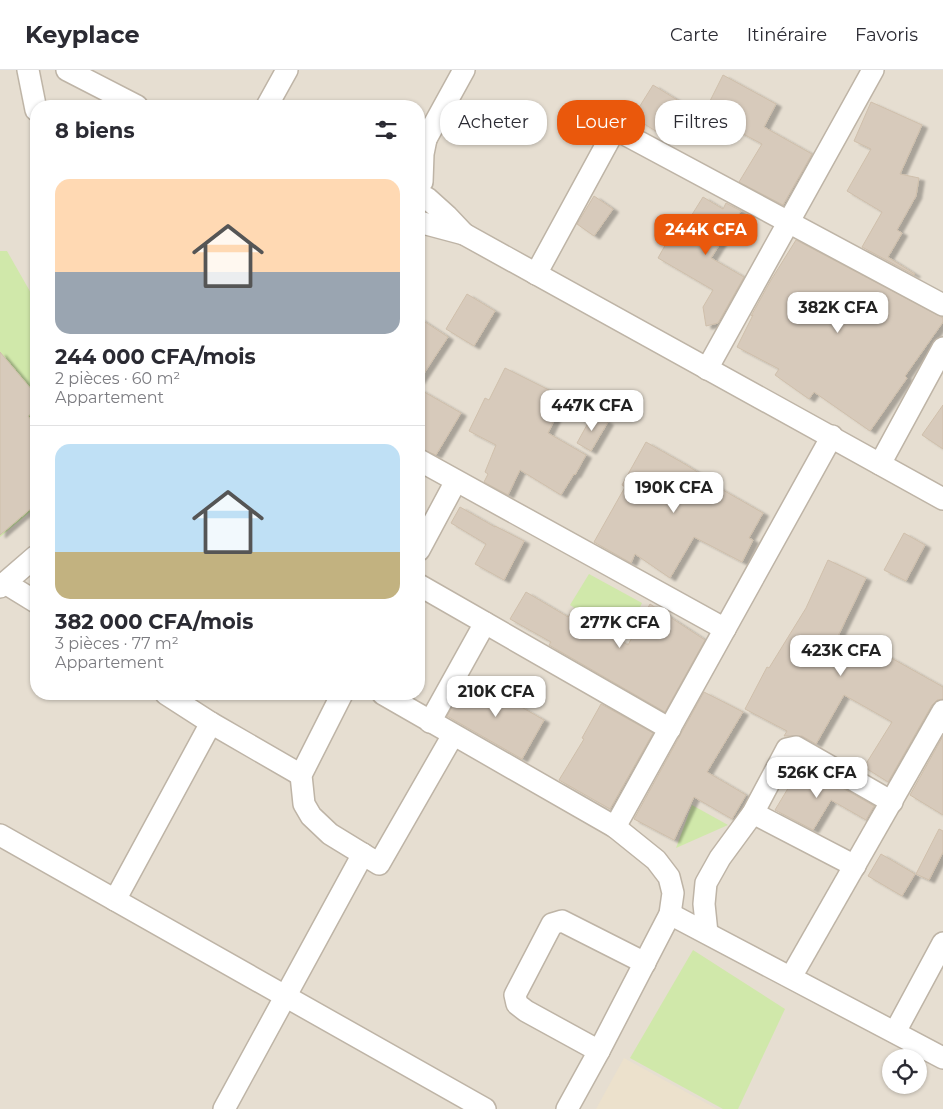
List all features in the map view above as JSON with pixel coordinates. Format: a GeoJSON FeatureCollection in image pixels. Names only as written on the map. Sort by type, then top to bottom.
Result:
{"type":"FeatureCollection","features":[{"type":"Feature","properties":{"kind":"street"},"geometry":{"type":"LineString","coordinates":[[28,70],[34,100]]}},
{"type":"Feature","properties":{"kind":"street"},"geometry":{"type":"LineString","coordinates":[[67,70],[125,100]]}},
{"type":"Feature","properties":{"kind":"street"},"geometry":{"type":"LineString","coordinates":[[270,100],[287,70]]}},
{"type":"Feature","properties":{"kind":"street"},"geometry":{"type":"LineString","coordinates":[[425,138],[464,70]]}},
{"type":"Feature","properties":{"kind":"street"},"geometry":{"type":"LineString","coordinates":[[707,369],[873,70]]}},
{"type":"Feature","properties":{"kind":"street"},"geometry":{"type":"LineString","coordinates":[[536,274],[615,129],[943,305]]}},
{"type":"Feature","properties":{"kind":"street"},"geometry":{"type":"LineString","coordinates":[[425,188],[464,234]]}},
{"type":"Feature","properties":{"kind":"street"},"geometry":{"type":"LineString","coordinates":[[425,224],[464,234],[943,499]]}},
{"type":"Feature","properties":{"kind":"street"},"geometry":{"type":"LineString","coordinates":[[880,464],[943,348]]}},
{"type":"Feature","properties":{"kind":"street"},"geometry":{"type":"LineString","coordinates":[[614,827],[832,436]]}},
{"type":"Feature","properties":{"kind":"street"},"geometry":{"type":"LineString","coordinates":[[425,463],[725,629]]}},
{"type":"Feature","properties":{"kind":"street"},"geometry":{"type":"LineString","coordinates":[[425,539],[456,481]]}},
{"type":"Feature","properties":{"kind":"street"},"geometry":{"type":"LineString","coordinates":[[30,561],[2,585],[30,599]]}},
{"type":"Feature","properties":{"kind":"street"},"geometry":{"type":"LineString","coordinates":[[425,588],[670,729]]}},
{"type":"Feature","properties":{"kind":"street"},"geometry":{"type":"LineString","coordinates":[[430,722],[486,623]]}},
{"type":"Feature","properties":{"kind":"street"},"geometry":{"type":"LineString","coordinates":[[175,700],[301,775]]}},
{"type":"Feature","properties":{"kind":"street"},"geometry":{"type":"LineString","coordinates":[[339,700],[301,775],[304,804],[311,816],[330,834],[379,864],[453,735]]}},
{"type":"Feature","properties":{"kind":"street"},"geometry":{"type":"LineString","coordinates":[[393,700],[614,827],[656,860],[669,877],[673,893],[670,914],[567,1109]]}},
{"type":"Feature","properties":{"kind":"street"},"geometry":{"type":"LineString","coordinates":[[791,977],[943,711]]}},
{"type":"Feature","properties":{"kind":"street"},"geometry":{"type":"LineString","coordinates":[[115,900],[211,723]]}},
{"type":"Feature","properties":{"kind":"street"},"geometry":{"type":"LineString","coordinates":[[706,933],[704,904],[706,883],[720,858],[753,813],[787,749],[796,747],[892,802]]}},
{"type":"Feature","properties":{"kind":"street"},"geometry":{"type":"LineString","coordinates":[[753,813],[855,866]]}},
{"type":"Feature","properties":{"kind":"street"},"geometry":{"type":"LineString","coordinates":[[1,839],[115,900],[485,1109]]}},
{"type":"Feature","properties":{"kind":"street"},"geometry":{"type":"LineString","coordinates":[[224,1109],[362,854]]}},
{"type":"Feature","properties":{"kind":"street"},"geometry":{"type":"LineString","coordinates":[[670,914],[943,1058]]}},
{"type":"Feature","properties":{"kind":"street"},"geometry":{"type":"LineString","coordinates":[[599,1051],[526,1011],[516,1004],[514,995],[552,924],[562,921],[645,963]]}},
{"type":"Feature","properties":{"kind":"street"},"geometry":{"type":"LineString","coordinates":[[894,1032],[943,943]]}},
{"type":"Feature","properties":{"kind":"shaded area"},"geometry":{"type":"Polygon","coordinates":[[[0,70],[943,70],[943,1109],[0,1109],[0,70]]]}},
{"type":"Feature","properties":{"kind":"shaded area"},"geometry":{"type":"Polygon","coordinates":[[[624,1058],[717,1109],[596,1109],[624,1058]]]}},
{"type":"Feature","properties":{"kind":"green space"},"geometry":{"type":"Polygon","coordinates":[[[0,251],[7,251],[30,291],[30,512],[0,537],[0,251]]]}},
{"type":"Feature","properties":{"kind":"green space"},"geometry":{"type":"Polygon","coordinates":[[[589,574],[642,603],[624,640],[570,605],[589,574]]]}},
{"type":"Feature","properties":{"kind":"green space"},"geometry":{"type":"Polygon","coordinates":[[[692,805],[728,825],[676,848],[692,805]]]}},
{"type":"Feature","properties":{"kind":"green space"},"geometry":{"type":"Polygon","coordinates":[[[693,950],[785,1009],[738,1109],[723,1109],[630,1058],[693,950]]]}},
{"type":"Feature","properties":{"kind":"building"},"geometry":{"type":"Polygon","coordinates":[[[723,75],[776,104],[764,127],[812,154],[783,205],[739,182],[762,144],[746,135],[746,100],[710,100],[723,75]]]}},
{"type":"Feature","properties":{"kind":"building"},"geometry":{"type":"Polygon","coordinates":[[[653,85],[677,100],[655,100],[655,131],[645,124],[644,100],[653,85]]]}},
{"type":"Feature","properties":{"kind":"building"},"geometry":{"type":"Polygon","coordinates":[[[871,102],[922,125],[900,174],[919,178],[916,196],[897,230],[902,233],[888,257],[914,275],[862,247],[882,212],[847,191],[871,149],[854,141],[871,102]]]}},
{"type":"Feature","properties":{"kind":"building"},"geometry":{"type":"Polygon","coordinates":[[[594,196],[613,209],[594,236],[577,224],[594,196]]]}},
{"type":"Feature","properties":{"kind":"building"},"geometry":{"type":"Polygon","coordinates":[[[703,197],[723,209],[726,203],[741,211],[711,258],[744,277],[718,323],[706,326],[703,307],[713,290],[658,258],[667,242],[673,245],[703,197]]]}},
{"type":"Feature","properties":{"kind":"building"},"geometry":{"type":"Polygon","coordinates":[[[796,240],[943,318],[943,322],[905,376],[907,378],[870,431],[814,392],[809,399],[775,375],[779,369],[737,347],[753,315],[751,316],[796,240]]]}},
{"type":"Feature","properties":{"kind":"building"},"geometry":{"type":"Polygon","coordinates":[[[467,294],[495,311],[474,346],[446,329],[467,294]]]}},
{"type":"Feature","properties":{"kind":"building"},"geometry":{"type":"Polygon","coordinates":[[[425,322],[448,337],[425,372],[425,322]]]}},
{"type":"Feature","properties":{"kind":"building"},"geometry":{"type":"Polygon","coordinates":[[[0,352],[30,388],[30,414],[28,416],[30,418],[30,509],[0,535],[0,352]]]}},
{"type":"Feature","properties":{"kind":"building"},"geometry":{"type":"Polygon","coordinates":[[[505,368],[565,398],[548,433],[586,455],[561,495],[520,470],[508,495],[484,482],[488,474],[485,472],[496,445],[469,431],[485,398],[489,400],[505,368]]]}},
{"type":"Feature","properties":{"kind":"building"},"geometry":{"type":"Polygon","coordinates":[[[425,392],[461,413],[436,455],[425,450],[425,392]]]}},
{"type":"Feature","properties":{"kind":"building"},"geometry":{"type":"Polygon","coordinates":[[[943,405],[943,449],[922,435],[943,405]]]}},
{"type":"Feature","properties":{"kind":"building"},"geometry":{"type":"Polygon","coordinates":[[[593,414],[608,422],[591,451],[577,443],[593,414]]]}},
{"type":"Feature","properties":{"kind":"building"},"geometry":{"type":"Polygon","coordinates":[[[646,442],[763,513],[749,538],[753,540],[742,562],[694,537],[670,578],[635,554],[631,563],[594,542],[625,487],[622,485],[646,442]]]}},
{"type":"Feature","properties":{"kind":"building"},"geometry":{"type":"Polygon","coordinates":[[[460,507],[524,541],[504,580],[475,564],[486,544],[451,523],[460,507]]]}},
{"type":"Feature","properties":{"kind":"building"},"geometry":{"type":"Polygon","coordinates":[[[904,533],[925,545],[906,581],[884,570],[904,533]]]}},
{"type":"Feature","properties":{"kind":"building"},"geometry":{"type":"Polygon","coordinates":[[[828,560],[866,578],[838,636],[873,656],[877,650],[943,687],[943,699],[937,700],[932,705],[888,782],[864,767],[892,722],[844,695],[816,744],[802,736],[784,736],[787,731],[745,709],[767,667],[769,668],[806,608],[828,560]]]}},
{"type":"Feature","properties":{"kind":"building"},"geometry":{"type":"Polygon","coordinates":[[[526,592],[568,617],[571,613],[628,645],[650,604],[705,640],[665,712],[549,645],[551,642],[510,619],[526,592]]]}},
{"type":"Feature","properties":{"kind":"building"},"geometry":{"type":"Polygon","coordinates":[[[469,677],[544,720],[522,759],[447,716],[469,677]]]}},
{"type":"Feature","properties":{"kind":"building"},"geometry":{"type":"Polygon","coordinates":[[[704,692],[743,712],[707,772],[746,795],[732,819],[694,797],[674,840],[634,819],[704,692]]]}},
{"type":"Feature","properties":{"kind":"building"},"geometry":{"type":"Polygon","coordinates":[[[601,704],[653,733],[610,809],[559,780],[584,739],[582,738],[601,704]]]}},
{"type":"Feature","properties":{"kind":"building"},"geometry":{"type":"Polygon","coordinates":[[[943,736],[943,815],[910,795],[943,736]]]}},
{"type":"Feature","properties":{"kind":"building"},"geometry":{"type":"Polygon","coordinates":[[[802,765],[874,806],[866,820],[831,800],[813,830],[775,810],[802,765]]]}},
{"type":"Feature","properties":{"kind":"building"},"geometry":{"type":"Polygon","coordinates":[[[939,829],[943,831],[943,852],[929,880],[916,874],[939,829]]]}},
{"type":"Feature","properties":{"kind":"building"},"geometry":{"type":"Polygon","coordinates":[[[881,854],[915,874],[902,896],[868,876],[881,854]]]}}]}
